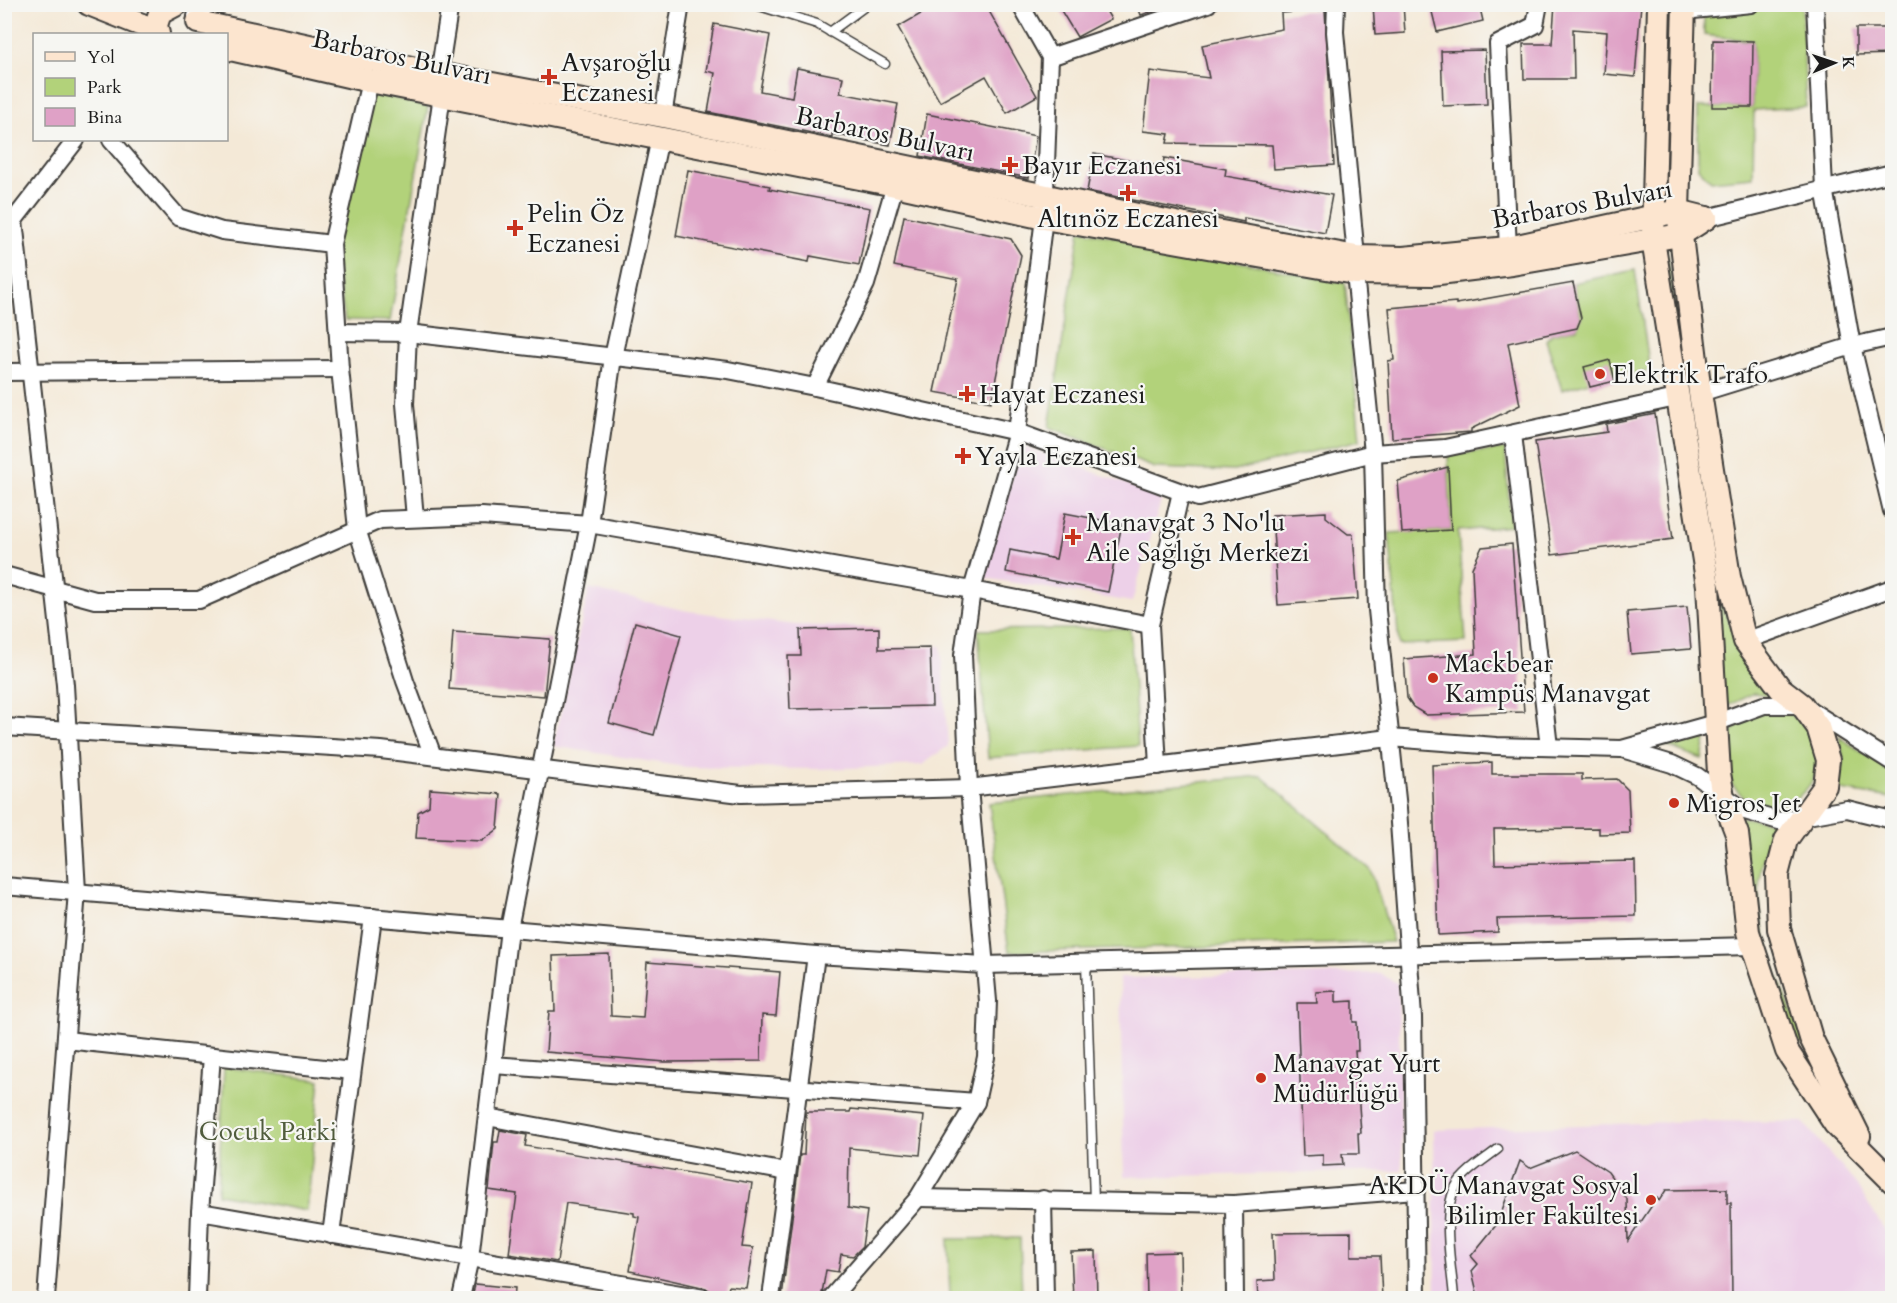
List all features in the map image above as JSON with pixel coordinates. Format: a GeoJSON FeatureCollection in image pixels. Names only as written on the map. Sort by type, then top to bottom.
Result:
{"type":"FeatureCollection","features":[{"type":"Feature","properties":{"kind":"street"},"geometry":{"type":"LineString","coordinates":[[415,518],[405,404],[408,333],[450,4]]}},
{"type":"Feature","properties":{"kind":"street"},"geometry":{"type":"LineString","coordinates":[[461,1299],[470,1258],[510,929],[589,524],[613,357],[662,127],[681,4]]}},
{"type":"Feature","properties":{"kind":"street"},"geometry":{"type":"LineString","coordinates":[[831,1299],[918,1198],[976,1102],[986,1057],[988,1000],[969,788],[963,655],[972,590],[1017,432],[1045,207],[1050,57],[1020,4]]}},
{"type":"Feature","properties":{"kind":"street"},"geometry":{"type":"LineString","coordinates":[[1050,57],[1208,4]]}},
{"type":"Feature","properties":{"kind":"street"},"geometry":{"type":"LineString","coordinates":[[1336,4],[1335,32],[1373,453],[1377,610],[1398,809],[1413,1017],[1417,1299]]}},
{"type":"Feature","properties":{"kind":"street"},"geometry":{"type":"LineString","coordinates":[[1508,248],[1498,44],[1535,25],[1539,4]]}},
{"type":"Feature","properties":{"kind":"street"},"geometry":{"type":"LineString","coordinates":[[1659,4],[1653,240],[1676,398],[1708,586],[1715,723],[1723,797],[1737,834],[1748,932],[1786,1052],[1835,1124],[1893,1181]]}},
{"type":"Feature","properties":{"kind":"street"},"geometry":{"type":"LineString","coordinates":[[1751,4],[1684,8],[1678,211],[1700,393],[1729,577],[1745,641],[1780,688],[1802,705],[1893,762]]}},
{"type":"Feature","properties":{"kind":"street"},"geometry":{"type":"LineString","coordinates":[[1815,4],[1824,188],[1852,346],[1893,511]]}},
{"type":"Feature","properties":{"kind":"street"},"geometry":{"type":"LineString","coordinates":[[95,7],[157,33],[157,18],[184,11]]}},
{"type":"Feature","properties":{"kind":"street"},"geometry":{"type":"LineString","coordinates":[[95,7],[108,33]]}},
{"type":"Feature","properties":{"kind":"street","name":"Barbaros Bulvarı"},"geometry":{"type":"LineString","coordinates":[[184,11],[440,85],[662,127],[1045,207],[1356,265],[1431,274],[1512,264],[1680,235],[1706,218]]}},
{"type":"Feature","properties":{"kind":"street","name":"Barbaros Bulvarı"},"geometry":{"type":"LineString","coordinates":[[228,48],[370,81],[440,85]]}},
{"type":"Feature","properties":{"kind":"street"},"geometry":{"type":"LineString","coordinates":[[370,81],[332,244],[340,369],[357,529],[405,681],[433,756]]}},
{"type":"Feature","properties":{"kind":"street","name":"Barbaros Bulvarı"},"geometry":{"type":"LineString","coordinates":[[662,127],[895,185],[1045,207]]}},
{"type":"Feature","properties":{"kind":"street"},"geometry":{"type":"LineString","coordinates":[[46,1299],[77,891],[69,731],[30,371],[9,221],[75,141]]}},
{"type":"Feature","properties":{"kind":"street"},"geometry":{"type":"LineString","coordinates":[[112,141],[178,217],[222,231],[332,244]]}},
{"type":"Feature","properties":{"kind":"street"},"geometry":{"type":"LineString","coordinates":[[1706,218],[1893,173]]}},
{"type":"Feature","properties":{"kind":"street"},"geometry":{"type":"LineString","coordinates":[[815,387],[866,284],[895,185]]}},
{"type":"Feature","properties":{"kind":"street","name":"Barbaros Bulvarı"},"geometry":{"type":"LineString","coordinates":[[1356,265],[1508,248],[1678,211],[1706,218]]}},
{"type":"Feature","properties":{"kind":"street"},"geometry":{"type":"LineString","coordinates":[[338,332],[408,333],[728,370],[1017,432],[1198,498],[1373,453],[1445,448],[1676,398]]}},
{"type":"Feature","properties":{"kind":"street"},"geometry":{"type":"LineString","coordinates":[[1700,393],[1852,346],[1893,337]]}},
{"type":"Feature","properties":{"kind":"street"},"geometry":{"type":"LineString","coordinates":[[4,372],[340,369]]}},
{"type":"Feature","properties":{"kind":"street"},"geometry":{"type":"LineString","coordinates":[[1513,434],[1550,747]]}},
{"type":"Feature","properties":{"kind":"street"},"geometry":{"type":"LineString","coordinates":[[1158,766],[1150,625],[1181,492]]}},
{"type":"Feature","properties":{"kind":"street"},"geometry":{"type":"LineString","coordinates":[[4,575],[95,600],[199,600],[380,520],[482,516],[589,524],[972,590],[1150,625]]}},
{"type":"Feature","properties":{"kind":"street"},"geometry":{"type":"LineString","coordinates":[[1745,641],[1893,588]]}},
{"type":"Feature","properties":{"kind":"street"},"geometry":{"type":"LineString","coordinates":[[4,727],[433,756],[741,794],[969,788],[1390,738],[1622,749],[1715,723],[1764,705],[1802,705]]}},
{"type":"Feature","properties":{"kind":"street"},"geometry":{"type":"LineString","coordinates":[[1802,705],[1818,727],[1828,760],[1825,786],[1786,840],[1777,875],[1779,929],[1811,1038],[1872,1161]]}},
{"type":"Feature","properties":{"kind":"street"},"geometry":{"type":"LineString","coordinates":[[1622,749],[1689,772],[1745,812],[1779,821],[1802,819],[1847,809],[1893,820]]}},
{"type":"Feature","properties":{"kind":"street"},"geometry":{"type":"LineString","coordinates":[[4,886],[816,955],[984,965],[1752,946]]}},
{"type":"Feature","properties":{"kind":"street"},"geometry":{"type":"LineString","coordinates":[[331,1234],[373,917]]}},
{"type":"Feature","properties":{"kind":"street"},"geometry":{"type":"LineString","coordinates":[[771,1299],[816,955]]}},
{"type":"Feature","properties":{"kind":"street"},"geometry":{"type":"LineString","coordinates":[[66,1041],[352,1071]]}},
{"type":"Feature","properties":{"kind":"street"},"geometry":{"type":"LineString","coordinates":[[197,1299],[200,1212],[212,1056]]}},
{"type":"Feature","properties":{"kind":"street"},"geometry":{"type":"LineString","coordinates":[[493,1065],[976,1102]]}},
{"type":"Feature","properties":{"kind":"street"},"geometry":{"type":"LineString","coordinates":[[487,1117],[787,1172]]}},
{"type":"Feature","properties":{"kind":"street"},"geometry":{"type":"LineString","coordinates":[[918,1198],[1234,1204],[1416,1190]]}},
{"type":"Feature","properties":{"kind":"street"},"geometry":{"type":"LineString","coordinates":[[1043,1199],[1044,1299]]}},
{"type":"Feature","properties":{"kind":"street"},"geometry":{"type":"LineString","coordinates":[[1234,1204],[1235,1299]]}},
{"type":"Feature","properties":{"kind":"street"},"geometry":{"type":"LineString","coordinates":[[200,1212],[704,1299]]}},
{"type":"Feature","properties":{"kind":"lane"},"geometry":{"type":"LineString","coordinates":[[753,4],[817,24],[885,64]]}},
{"type":"Feature","properties":{"kind":"lane"},"geometry":{"type":"LineString","coordinates":[[830,32],[868,4]]}},
{"type":"Feature","properties":{"kind":"lane"},"geometry":{"type":"LineString","coordinates":[[1086,963],[1094,1201]]}},
{"type":"Feature","properties":{"kind":"lane"},"geometry":{"type":"LineString","coordinates":[[1454,1299],[1450,1199],[1462,1177],[1498,1149]]}},
{"type":"Feature","properties":{"kind":"shaded area","name":"Manavgat 3 No'lu Aile Sağlığı Merkezi"},"geometry":{"type":"Polygon","coordinates":[[[1020,445],[1162,497],[1132,602],[985,578],[1020,445]]]}},
{"type":"Feature","properties":{"kind":"shaded area"},"geometry":{"type":"Polygon","coordinates":[[[589,589],[688,611],[796,625],[879,628],[880,649],[941,646],[948,746],[922,765],[819,769],[685,767],[553,746],[589,589]]]}},
{"type":"Feature","properties":{"kind":"shaded area","name":"Manavgat Yurt Müdürlüğü"},"geometry":{"type":"Polygon","coordinates":[[[1380,973],[1398,984],[1402,1171],[1124,1177],[1120,978],[1380,973]]]}},
{"type":"Feature","properties":{"kind":"shaded area","name":"AKDÜ Manavgat Sosyal Bilimler Fakültesi"},"geometry":{"type":"Polygon","coordinates":[[[1702,1121],[1803,1122],[1856,1184],[1891,1240],[1892,1298],[1436,1298],[1434,1130],[1702,1121]]]}},
{"type":"Feature","properties":{"kind":"green space"},"geometry":{"type":"Polygon","coordinates":[[[1704,5],[1802,5],[1806,107],[1754,110],[1753,177],[1711,181],[1698,168],[1698,107],[1752,107],[1753,41],[1704,35],[1704,5]]]}},
{"type":"Feature","properties":{"kind":"green space"},"geometry":{"type":"Polygon","coordinates":[[[368,91],[428,107],[390,321],[345,320],[332,244],[368,91]]]}},
{"type":"Feature","properties":{"kind":"green space"},"geometry":{"type":"Polygon","coordinates":[[[1080,230],[1345,283],[1360,440],[1234,471],[1155,468],[1049,427],[1080,230]]]}},
{"type":"Feature","properties":{"kind":"green space"},"geometry":{"type":"Polygon","coordinates":[[[1666,247],[1725,612],[1742,656],[1775,696],[1754,693],[1725,707],[1663,248],[1666,247]]]}},
{"type":"Feature","properties":{"kind":"green space"},"geometry":{"type":"Polygon","coordinates":[[[1635,270],[1650,370],[1633,374],[1628,370],[1562,390],[1546,340],[1552,334],[1577,328],[1581,318],[1573,283],[1635,270]]]}},
{"type":"Feature","properties":{"kind":"green space"},"geometry":{"type":"Polygon","coordinates":[[[1505,449],[1511,526],[1458,531],[1466,642],[1399,645],[1389,533],[1451,530],[1448,455],[1505,449]]]}},
{"type":"Feature","properties":{"kind":"green space"},"geometry":{"type":"Polygon","coordinates":[[[1130,628],[1138,746],[988,758],[978,630],[1130,628]]]}},
{"type":"Feature","properties":{"kind":"green space"},"geometry":{"type":"Polygon","coordinates":[[[1771,711],[1789,715],[1804,725],[1814,740],[1818,758],[1814,776],[1804,791],[1789,801],[1771,805],[1753,801],[1738,791],[1728,776],[1724,758],[1728,740],[1738,725],[1753,715],[1771,711]]]}},
{"type":"Feature","properties":{"kind":"green space"},"geometry":{"type":"Polygon","coordinates":[[[1707,735],[1702,759],[1656,742],[1707,735]]]}},
{"type":"Feature","properties":{"kind":"green space"},"geometry":{"type":"Polygon","coordinates":[[[1839,737],[1892,771],[1892,798],[1835,789],[1843,764],[1839,737]]]}},
{"type":"Feature","properties":{"kind":"green space"},"geometry":{"type":"Polygon","coordinates":[[[1261,776],[1371,870],[1393,942],[1009,952],[989,803],[1261,776]]]}},
{"type":"Feature","properties":{"kind":"green space"},"geometry":{"type":"Polygon","coordinates":[[[1739,817],[1780,823],[1766,847],[1760,874],[1759,903],[1772,961],[1805,1040],[1801,1045],[1795,1038],[1763,962],[1739,817]]]}},
{"type":"Feature","properties":{"kind":"green space","name":"Cocuk Parki"},"geometry":{"type":"Polygon","coordinates":[[[224,1067],[320,1080],[307,1211],[218,1194],[224,1067]]]}},
{"type":"Feature","properties":{"kind":"green space"},"geometry":{"type":"Polygon","coordinates":[[[1020,1238],[1022,1298],[950,1298],[948,1239],[1020,1238]]]}},
{"type":"Feature","properties":{"kind":"building"},"geometry":{"type":"Polygon","coordinates":[[[938,4],[985,4],[1037,96],[1007,113],[986,76],[940,102],[898,27],[938,4]]]}},
{"type":"Feature","properties":{"kind":"building"},"geometry":{"type":"Polygon","coordinates":[[[1057,4],[1102,4],[1111,19],[1077,37],[1057,4]]]}},
{"type":"Feature","properties":{"kind":"building"},"geometry":{"type":"Polygon","coordinates":[[[1137,4],[1173,4],[1141,15],[1137,4]]]}},
{"type":"Feature","properties":{"kind":"building"},"geometry":{"type":"Polygon","coordinates":[[[1373,4],[1403,4],[1405,33],[1375,35],[1373,4]]]}},
{"type":"Feature","properties":{"kind":"building"},"geometry":{"type":"Polygon","coordinates":[[[1430,4],[1479,4],[1483,21],[1437,32],[1430,4]]]}},
{"type":"Feature","properties":{"kind":"building"},"geometry":{"type":"Polygon","coordinates":[[[1555,4],[1641,4],[1635,77],[1604,74],[1607,32],[1573,29],[1574,79],[1524,79],[1523,44],[1552,44],[1555,4]]]}},
{"type":"Feature","properties":{"kind":"building"},"geometry":{"type":"Polygon","coordinates":[[[1325,10],[1334,165],[1274,169],[1272,145],[1167,143],[1169,134],[1143,131],[1150,71],[1209,78],[1202,45],[1282,29],[1281,13],[1325,10]]]}},
{"type":"Feature","properties":{"kind":"building"},"geometry":{"type":"Polygon","coordinates":[[[714,24],[770,35],[760,91],[792,97],[797,68],[843,77],[840,93],[898,104],[890,145],[832,134],[832,137],[708,112],[715,73],[706,71],[714,24]]]}},
{"type":"Feature","properties":{"kind":"building"},"geometry":{"type":"Polygon","coordinates":[[[1856,28],[1893,28],[1893,54],[1856,55],[1856,28]]]}},
{"type":"Feature","properties":{"kind":"building"},"geometry":{"type":"Polygon","coordinates":[[[1713,40],[1753,41],[1752,107],[1712,107],[1713,40]]]}},
{"type":"Feature","properties":{"kind":"building"},"geometry":{"type":"Polygon","coordinates":[[[1485,50],[1487,104],[1443,106],[1441,51],[1485,50]]]}},
{"type":"Feature","properties":{"kind":"building"},"geometry":{"type":"Polygon","coordinates":[[[927,114],[1036,136],[1029,178],[920,156],[927,114]]]}},
{"type":"Feature","properties":{"kind":"building"},"geometry":{"type":"Polygon","coordinates":[[[1094,154],[1163,167],[1164,158],[1226,169],[1225,176],[1332,195],[1325,233],[1244,218],[1244,222],[1087,191],[1094,154]]]}},
{"type":"Feature","properties":{"kind":"building"},"geometry":{"type":"Polygon","coordinates":[[[688,170],[770,186],[769,189],[870,208],[859,265],[810,256],[809,262],[676,236],[688,170]]]}},
{"type":"Feature","properties":{"kind":"building"},"geometry":{"type":"Polygon","coordinates":[[[904,216],[1011,239],[1021,255],[991,402],[934,392],[958,279],[894,266],[904,216]]]}},
{"type":"Feature","properties":{"kind":"building"},"geometry":{"type":"Polygon","coordinates":[[[1573,283],[1581,318],[1577,328],[1508,343],[1520,405],[1471,429],[1471,432],[1392,438],[1388,361],[1394,360],[1389,308],[1456,302],[1456,304],[1573,283]]]}},
{"type":"Feature","properties":{"kind":"building","name":"Elektrik Trafo"},"geometry":{"type":"Polygon","coordinates":[[[1610,360],[1615,381],[1590,387],[1584,367],[1610,360]]]}},
{"type":"Feature","properties":{"kind":"building"},"geometry":{"type":"Polygon","coordinates":[[[1655,414],[1673,539],[1552,555],[1535,442],[1607,432],[1606,424],[1655,414]]]}},
{"type":"Feature","properties":{"kind":"building"},"geometry":{"type":"Polygon","coordinates":[[[1448,467],[1451,530],[1402,533],[1398,481],[1448,467]]]}},
{"type":"Feature","properties":{"kind":"building"},"geometry":{"type":"Polygon","coordinates":[[[1326,512],[1326,517],[1348,534],[1353,534],[1358,599],[1278,605],[1272,515],[1326,512]]]}},
{"type":"Feature","properties":{"kind":"building","name":"Manavgat 3 No'lu Aile Sağlığı Merkezi"},"geometry":{"type":"Polygon","coordinates":[[[1065,513],[1122,524],[1108,592],[1006,572],[1010,550],[1056,559],[1065,513]]]}},
{"type":"Feature","properties":{"kind":"building"},"geometry":{"type":"Polygon","coordinates":[[[1512,544],[1524,712],[1426,715],[1413,707],[1407,698],[1404,659],[1476,654],[1472,568],[1482,547],[1512,544]]]}},
{"type":"Feature","properties":{"kind":"building"},"geometry":{"type":"Polygon","coordinates":[[[1687,607],[1691,649],[1631,654],[1627,612],[1687,607]]]}},
{"type":"Feature","properties":{"kind":"building"},"geometry":{"type":"Polygon","coordinates":[[[635,622],[681,635],[654,735],[609,723],[635,622]]]}},
{"type":"Feature","properties":{"kind":"building"},"geometry":{"type":"Polygon","coordinates":[[[879,628],[879,649],[930,648],[932,706],[790,709],[788,656],[801,656],[800,630],[879,628]]]}},
{"type":"Feature","properties":{"kind":"building"},"geometry":{"type":"Polygon","coordinates":[[[453,632],[550,639],[544,696],[449,689],[453,632]]]}},
{"type":"Feature","properties":{"kind":"building"},"geometry":{"type":"Polygon","coordinates":[[[1492,762],[1492,774],[1582,774],[1582,780],[1617,779],[1628,790],[1630,833],[1599,834],[1599,828],[1494,829],[1495,864],[1635,861],[1636,916],[1497,919],[1498,932],[1438,935],[1432,765],[1492,762]]]}},
{"type":"Feature","properties":{"kind":"building"},"geometry":{"type":"Polygon","coordinates":[[[430,789],[501,794],[498,829],[482,841],[416,838],[418,812],[429,806],[430,789]]]}},
{"type":"Feature","properties":{"kind":"building"},"geometry":{"type":"Polygon","coordinates":[[[609,954],[611,1016],[643,1018],[647,962],[780,972],[776,1016],[762,1015],[761,1061],[665,1062],[546,1052],[549,1011],[555,1011],[553,956],[609,954]]]}},
{"type":"Feature","properties":{"kind":"building"},"geometry":{"type":"Polygon","coordinates":[[[1336,991],[1336,1002],[1353,1001],[1353,1022],[1357,1022],[1358,1051],[1355,1051],[1361,1133],[1358,1133],[1359,1154],[1342,1154],[1343,1165],[1323,1166],[1323,1155],[1303,1156],[1297,1003],[1317,1003],[1316,992],[1336,991]]]}},
{"type":"Feature","properties":{"kind":"building"},"geometry":{"type":"Polygon","coordinates":[[[851,1109],[924,1116],[920,1155],[849,1148],[848,1208],[867,1211],[862,1247],[853,1256],[841,1254],[838,1272],[826,1270],[821,1299],[782,1297],[800,1155],[804,1155],[806,1112],[850,1112],[851,1109]]]}},
{"type":"Feature","properties":{"kind":"building"},"geometry":{"type":"Polygon","coordinates":[[[500,1130],[527,1135],[525,1146],[752,1183],[742,1247],[753,1248],[746,1288],[729,1286],[727,1295],[713,1293],[706,1288],[630,1271],[639,1217],[634,1216],[634,1213],[566,1203],[557,1262],[509,1254],[517,1194],[489,1190],[494,1142],[498,1142],[500,1130]]]}},
{"type":"Feature","properties":{"kind":"building"},"geometry":{"type":"Polygon","coordinates":[[[1575,1150],[1608,1172],[1627,1199],[1628,1241],[1657,1198],[1659,1201],[1666,1190],[1727,1189],[1727,1203],[1731,1203],[1732,1299],[1484,1299],[1477,1292],[1472,1271],[1478,1264],[1471,1256],[1497,1224],[1520,1161],[1530,1168],[1575,1150]]]}},
{"type":"Feature","properties":{"kind":"building"},"geometry":{"type":"Polygon","coordinates":[[[1351,1232],[1351,1256],[1380,1256],[1382,1299],[1258,1299],[1257,1281],[1275,1280],[1273,1233],[1351,1232]]]}},
{"type":"Feature","properties":{"kind":"building"},"geometry":{"type":"Polygon","coordinates":[[[1096,1251],[1097,1299],[1073,1299],[1071,1252],[1096,1251]]]}},
{"type":"Feature","properties":{"kind":"building"},"geometry":{"type":"Polygon","coordinates":[[[1180,1252],[1181,1299],[1147,1299],[1146,1253],[1180,1252]]]}},
{"type":"Feature","properties":{"kind":"building"},"geometry":{"type":"Polygon","coordinates":[[[475,1284],[515,1288],[514,1299],[472,1299],[475,1284]]]}},
{"type":"Feature","properties":{"kind":"place","name":"Avşaroğlu Eczanesi"},"geometry":{"type":"Point","coordinates":[549,77]}},
{"type":"Feature","properties":{"kind":"place","name":"Bayır Eczanesi"},"geometry":{"type":"Point","coordinates":[1010,165]}},
{"type":"Feature","properties":{"kind":"place","name":"Altınöz Eczanesi"},"geometry":{"type":"Point","coordinates":[1128,193]}},
{"type":"Feature","properties":{"kind":"place","name":"Pelin Öz Eczanesi"},"geometry":{"type":"Point","coordinates":[515,228]}},
{"type":"Feature","properties":{"kind":"place","name":"Elektrik Trafo"},"geometry":{"type":"Point","coordinates":[1600,374]}},
{"type":"Feature","properties":{"kind":"place","name":"Hayat Eczanesi"},"geometry":{"type":"Point","coordinates":[967,394]}},
{"type":"Feature","properties":{"kind":"place","name":"Yayla Eczanesi"},"geometry":{"type":"Point","coordinates":[963,456]}},
{"type":"Feature","properties":{"kind":"place","name":"Manavgat 3 No'lu Aile Sağlığı Merkezi"},"geometry":{"type":"Point","coordinates":[1073,537]}},
{"type":"Feature","properties":{"kind":"place","name":"Mackbear Kampüs Manavgat"},"geometry":{"type":"Point","coordinates":[1433,678]}},
{"type":"Feature","properties":{"kind":"place","name":"Migros Jet"},"geometry":{"type":"Point","coordinates":[1674,803]}},
{"type":"Feature","properties":{"kind":"place","name":"Manavgat Yurt Müdürlüğü"},"geometry":{"type":"Point","coordinates":[1261,1078]}},
{"type":"Feature","properties":{"kind":"place","name":"AKDÜ Manavgat Sosyal Bilimler Fakültesi"},"geometry":{"type":"Point","coordinates":[1651,1200]}}]}
